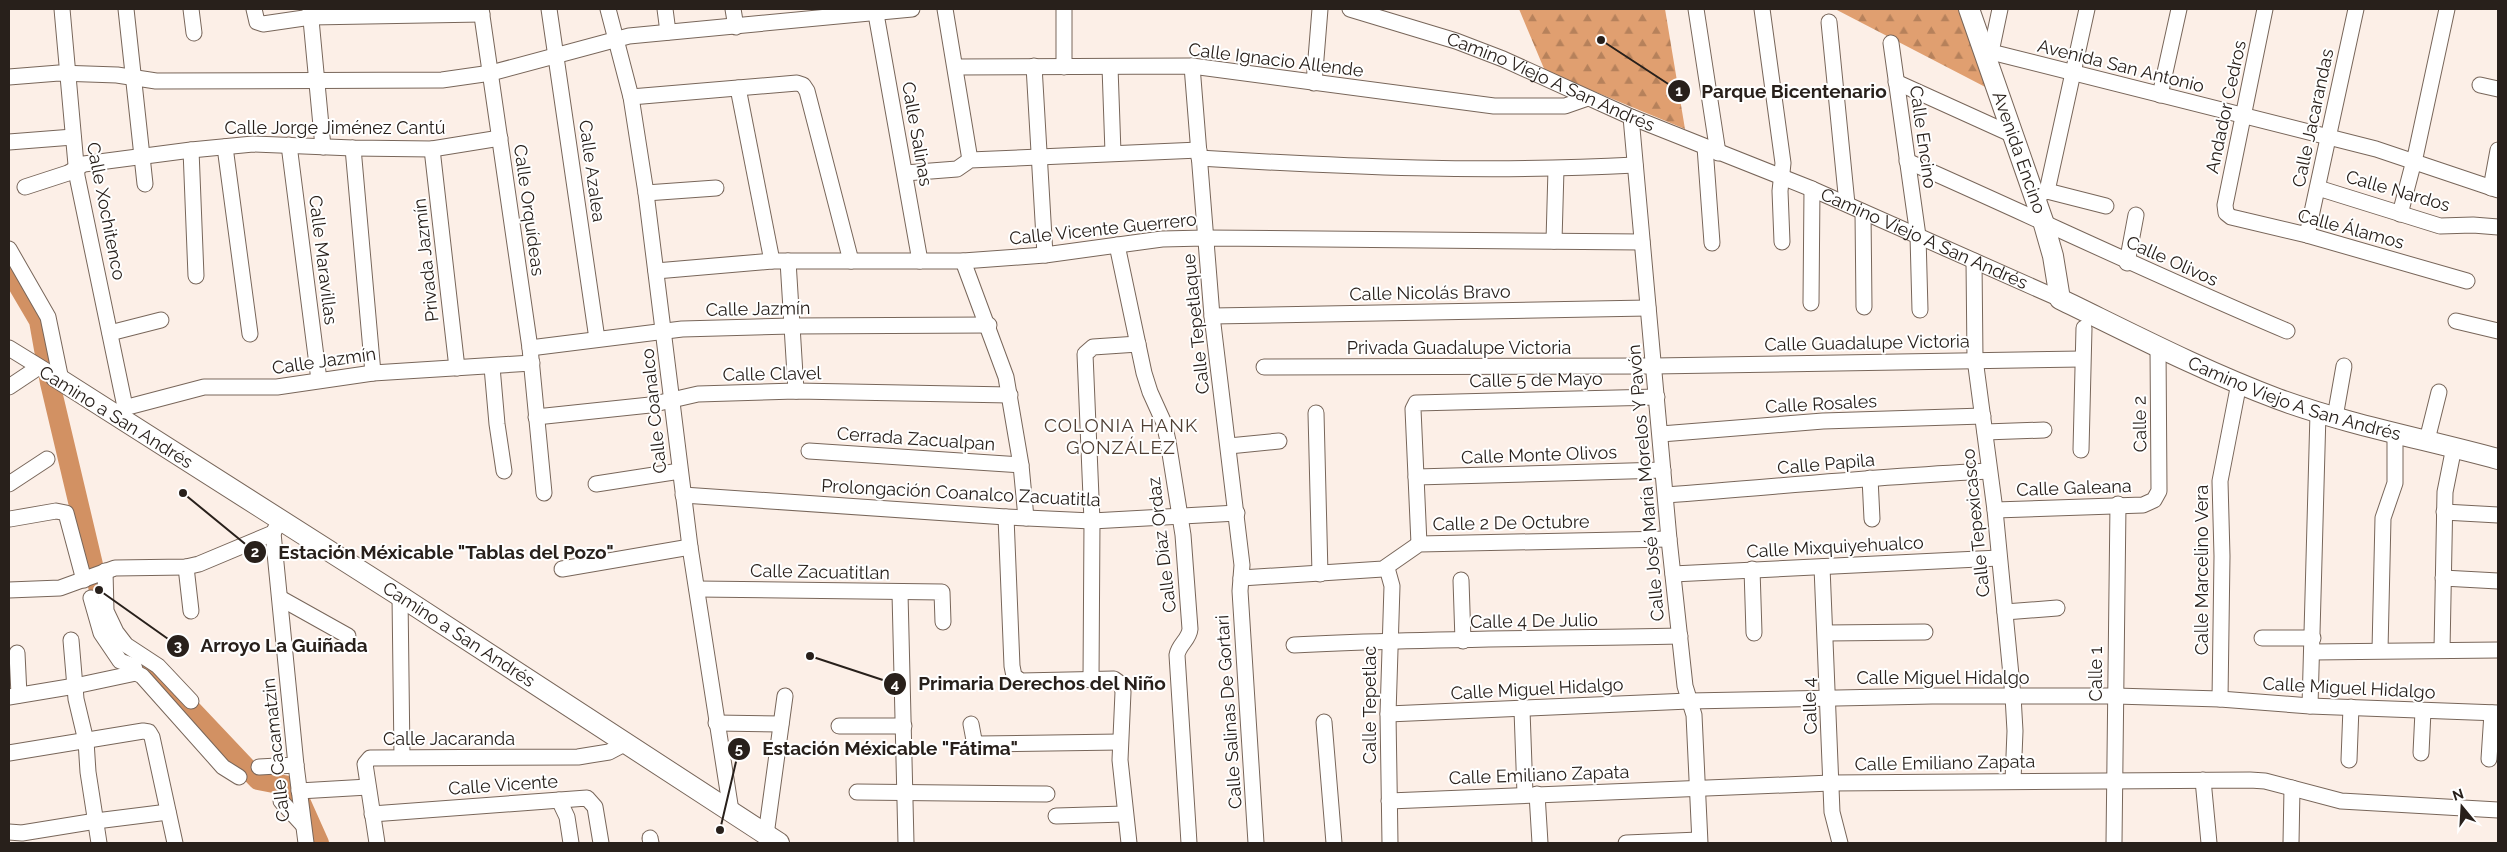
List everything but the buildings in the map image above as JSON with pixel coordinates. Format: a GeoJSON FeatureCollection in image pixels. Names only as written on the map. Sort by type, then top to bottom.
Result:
{"type":"FeatureCollection","features":[{"type":"Feature","properties":{"kind":"main road","name":"Avenida Encino"},"geometry":{"type":"LineString","coordinates":[[1970,9],[1987,51],[2013,135],[2041,194],[2043,221],[2053,256],[2060,299]]}},
{"type":"Feature","properties":{"kind":"main road","name":"Camino Viejo A San Andrés"},"geometry":{"type":"LineString","coordinates":[[2060,299],[2158,347],[2239,383],[2327,415],[2498,459]]}},
{"type":"Feature","properties":{"kind":"main road","name":"Camino a San Andrés"},"geometry":{"type":"LineString","coordinates":[[49,373],[122,412],[188,463],[277,527],[400,596],[772,839]]}},
{"type":"Feature","properties":{"kind":"street","name":"Calle Xochitenco"},"geometry":{"type":"LineString","coordinates":[[62,9],[76,168],[110,333],[122,412]]}},
{"type":"Feature","properties":{"kind":"street"},"geometry":{"type":"LineString","coordinates":[[126,9],[145,184]]}},
{"type":"Feature","properties":{"kind":"street"},"geometry":{"type":"LineString","coordinates":[[191,9],[194,33]]}},
{"type":"Feature","properties":{"kind":"street","name":"Calle Azalea"},"geometry":{"type":"LineString","coordinates":[[549,9],[598,339]]}},
{"type":"Feature","properties":{"kind":"street","name":"Calle Coanalco"},"geometry":{"type":"LineString","coordinates":[[608,9],[631,98],[646,193],[690,548],[731,811]]}},
{"type":"Feature","properties":{"kind":"street"},"geometry":{"type":"LineString","coordinates":[[665,9],[668,32]]}},
{"type":"Feature","properties":{"kind":"street"},"geometry":{"type":"LineString","coordinates":[[733,9],[736,26]]}},
{"type":"Feature","properties":{"kind":"street"},"geometry":{"type":"LineString","coordinates":[[9,77],[67,74],[156,81],[318,82],[442,80],[491,74],[616,38],[736,26],[798,15],[885,12],[912,9]]}},
{"type":"Feature","properties":{"kind":"street"},"geometry":{"type":"LineString","coordinates":[[945,9],[970,160]]}},
{"type":"Feature","properties":{"kind":"street"},"geometry":{"type":"LineString","coordinates":[[1064,9],[1064,67]]}},
{"type":"Feature","properties":{"kind":"street"},"geometry":{"type":"LineString","coordinates":[[1314,83],[1320,9]]}},
{"type":"Feature","properties":{"kind":"street","name":"Camino Viejo A San Andrés"},"geometry":{"type":"LineString","coordinates":[[1350,9],[1456,41],[1631,117],[1812,189],[2060,299]]}},
{"type":"Feature","properties":{"kind":"street"},"geometry":{"type":"LineString","coordinates":[[1696,9],[1712,150],[1712,243]]}},
{"type":"Feature","properties":{"kind":"street"},"geometry":{"type":"LineString","coordinates":[[1762,9],[1783,163],[1781,176],[1782,242]]}},
{"type":"Feature","properties":{"kind":"street"},"geometry":{"type":"LineString","coordinates":[[1987,51],[2000,9]]}},
{"type":"Feature","properties":{"kind":"street"},"geometry":{"type":"LineString","coordinates":[[2087,9],[2073,73],[2041,194],[2106,206]]}},
{"type":"Feature","properties":{"kind":"street"},"geometry":{"type":"LineString","coordinates":[[2160,95],[2179,9]]}},
{"type":"Feature","properties":{"kind":"street","name":"Andador Cedros"},"geometry":{"type":"LineString","coordinates":[[2226,213],[2225,205],[2242,116],[2266,9]]}},
{"type":"Feature","properties":{"kind":"street","name":"Calle Jacarandas"},"geometry":{"type":"LineString","coordinates":[[2308,235],[2356,9]]}},
{"type":"Feature","properties":{"kind":"street"},"geometry":{"type":"LineString","coordinates":[[2400,214],[2414,161],[2446,9]]}},
{"type":"Feature","properties":{"kind":"street"},"geometry":{"type":"LineString","coordinates":[[255,15],[263,24],[311,13],[482,11]]}},
{"type":"Feature","properties":{"kind":"street","name":"Calle Orquídeas"},"geometry":{"type":"LineString","coordinates":[[482,11],[531,356],[544,493]]}},
{"type":"Feature","properties":{"kind":"street","name":"Calle Salinas"},"geometry":{"type":"LineString","coordinates":[[885,12],[905,173],[920,261]]}},
{"type":"Feature","properties":{"kind":"street"},"geometry":{"type":"LineString","coordinates":[[311,13],[323,147]]}},
{"type":"Feature","properties":{"kind":"street"},"geometry":{"type":"LineString","coordinates":[[1828,22],[1847,204]]}},
{"type":"Feature","properties":{"kind":"street","name":"Calle Encino"},"geometry":{"type":"LineString","coordinates":[[1891,43],[1918,236],[1920,310]]}},
{"type":"Feature","properties":{"kind":"street","name":"Avenida San Antonio"},"geometry":{"type":"LineString","coordinates":[[1987,51],[2328,136],[2414,161]]}},
{"type":"Feature","properties":{"kind":"street"},"geometry":{"type":"LineString","coordinates":[[1034,66],[1044,255]]}},
{"type":"Feature","properties":{"kind":"street","name":"Calle Ignacio Allende"},"geometry":{"type":"LineString","coordinates":[[956,67],[1192,66],[1494,106],[1565,106],[1588,98]]}},
{"type":"Feature","properties":{"kind":"street","name":"Calle Tepetlaque"},"geometry":{"type":"LineString","coordinates":[[1192,66],[1212,316],[1238,514],[1242,565],[1241,578]]}},
{"type":"Feature","properties":{"kind":"street"},"geometry":{"type":"LineString","coordinates":[[1110,67],[1113,153]]}},
{"type":"Feature","properties":{"kind":"street"},"geometry":{"type":"LineString","coordinates":[[1896,82],[2013,135]]}},
{"type":"Feature","properties":{"kind":"street"},"geometry":{"type":"LineString","coordinates":[[631,98],[796,83],[803,84],[807,91],[851,261]]}},
{"type":"Feature","properties":{"kind":"street"},"geometry":{"type":"LineString","coordinates":[[2480,85],[2498,89]]}},
{"type":"Feature","properties":{"kind":"street"},"geometry":{"type":"LineString","coordinates":[[738,88],[772,261]]}},
{"type":"Feature","properties":{"kind":"street","name":"Calle José María Morelos Y Pavón"},"geometry":{"type":"LineString","coordinates":[[1631,117],[1669,539],[1685,686],[1694,715],[1700,842]]}},
{"type":"Feature","properties":{"kind":"street"},"geometry":{"type":"LineString","coordinates":[[9,142],[73,137]]}},
{"type":"Feature","properties":{"kind":"street","name":"Calle Jorge Jiménez Cantú"},"geometry":{"type":"LineString","coordinates":[[25,187],[68,173],[84,164],[141,155],[253,144],[353,148],[432,148],[500,138]]}},
{"type":"Feature","properties":{"kind":"street","name":"Calle Maravillas"},"geometry":{"type":"LineString","coordinates":[[289,145],[318,380]]}},
{"type":"Feature","properties":{"kind":"street"},"geometry":{"type":"LineString","coordinates":[[225,147],[250,334]]}},
{"type":"Feature","properties":{"kind":"street"},"geometry":{"type":"LineString","coordinates":[[353,148],[373,373]]}},
{"type":"Feature","properties":{"kind":"street","name":"Privada Jazmín"},"geometry":{"type":"LineString","coordinates":[[432,148],[457,368]]}},
{"type":"Feature","properties":{"kind":"street"},"geometry":{"type":"LineString","coordinates":[[191,150],[196,276]]}},
{"type":"Feature","properties":{"kind":"street"},"geometry":{"type":"LineString","coordinates":[[2414,161],[2495,189],[2498,150]]}},
{"type":"Feature","properties":{"kind":"street"},"geometry":{"type":"LineString","coordinates":[[905,173],[957,169],[970,160],[1113,153],[1199,154],[1346,167],[1556,169],[1635,165]]}},
{"type":"Feature","properties":{"kind":"street","name":"Calle Olivos"},"geometry":{"type":"LineString","coordinates":[[1907,161],[2043,221],[2127,262],[2288,331]]}},
{"type":"Feature","properties":{"kind":"street"},"geometry":{"type":"LineString","coordinates":[[1554,241],[1556,169]]}},
{"type":"Feature","properties":{"kind":"street"},"geometry":{"type":"LineString","coordinates":[[646,193],[716,188]]}},
{"type":"Feature","properties":{"kind":"street","name":"Calle Nardos"},"geometry":{"type":"LineString","coordinates":[[2318,188],[2440,226],[2480,225],[2498,227]]}},
{"type":"Feature","properties":{"kind":"street"},"geometry":{"type":"LineString","coordinates":[[1811,302],[1812,189]]}},
{"type":"Feature","properties":{"kind":"street"},"geometry":{"type":"LineString","coordinates":[[1863,212],[1864,307]]}},
{"type":"Feature","properties":{"kind":"street","name":"Calle Álamos"},"geometry":{"type":"LineString","coordinates":[[2226,213],[2231,217],[2308,235],[2467,280]]}},
{"type":"Feature","properties":{"kind":"street"},"geometry":{"type":"LineString","coordinates":[[2127,262],[2136,215]]}},
{"type":"Feature","properties":{"kind":"street","name":"Calle Vicente Guerrero"},"geometry":{"type":"LineString","coordinates":[[656,270],[772,261],[964,260],[1044,255],[1162,239],[1642,242]]}},
{"type":"Feature","properties":{"kind":"street","name":"Calle Díaz Ordaz"},"geometry":{"type":"LineString","coordinates":[[1117,245],[1150,392],[1164,423],[1180,518],[1190,629],[1189,637],[1179,647],[1177,655],[1189,843]]}},
{"type":"Feature","properties":{"kind":"street"},"geometry":{"type":"LineString","coordinates":[[9,249],[48,317],[49,373],[9,387]]}},
{"type":"Feature","properties":{"kind":"street"},"geometry":{"type":"LineString","coordinates":[[964,260],[1001,360],[1010,395],[1021,465],[1026,518]]}},
{"type":"Feature","properties":{"kind":"street"},"geometry":{"type":"LineString","coordinates":[[788,261],[796,391]]}},
{"type":"Feature","properties":{"kind":"street","name":"Calle Tepexicasco"},"geometry":{"type":"LineString","coordinates":[[1974,261],[1975,359],[1995,510],[2016,731],[2013,781]]}},
{"type":"Feature","properties":{"kind":"street","name":"Calle Nicolás Bravo"},"geometry":{"type":"LineString","coordinates":[[1212,316],[1648,308]]}},
{"type":"Feature","properties":{"kind":"street"},"geometry":{"type":"LineString","coordinates":[[110,333],[161,320]]}},
{"type":"Feature","properties":{"kind":"street"},"geometry":{"type":"LineString","coordinates":[[2456,321],[2498,331]]}},
{"type":"Feature","properties":{"kind":"street","name":"Calle Jazmín"},"geometry":{"type":"LineString","coordinates":[[122,412],[204,387],[277,387],[373,373],[443,367],[492,367],[598,339],[664,332],[792,326],[988,325]]}},
{"type":"Feature","properties":{"kind":"street"},"geometry":{"type":"LineString","coordinates":[[2081,450],[2084,328]]}},
{"type":"Feature","properties":{"kind":"street"},"geometry":{"type":"LineString","coordinates":[[1091,679],[1092,521],[1085,354],[1092,347],[1138,344]]}},
{"type":"Feature","properties":{"kind":"street","name":"Calle 2"},"geometry":{"type":"LineString","coordinates":[[2154,500],[2159,491],[2158,347]]}},
{"type":"Feature","properties":{"kind":"street","name":"Camino a San Andrés"},"geometry":{"type":"LineString","coordinates":[[9,348],[49,373]]}},
{"type":"Feature","properties":{"kind":"street","name":"Calle Guadalupe Victoria"},"geometry":{"type":"LineString","coordinates":[[1654,366],[1975,359],[2082,359]]}},
{"type":"Feature","properties":{"kind":"street","name":"Privada Guadalupe Victoria"},"geometry":{"type":"LineString","coordinates":[[1264,367],[1654,366]]}},
{"type":"Feature","properties":{"kind":"street"},"geometry":{"type":"LineString","coordinates":[[2310,706],[2327,415],[2344,366]]}},
{"type":"Feature","properties":{"kind":"street"},"geometry":{"type":"LineString","coordinates":[[492,367],[497,424],[504,471]]}},
{"type":"Feature","properties":{"kind":"street","name":"Calle Marcelino Vera"},"geometry":{"type":"LineString","coordinates":[[2220,699],[2222,556],[2220,480],[2239,383]]}},
{"type":"Feature","properties":{"kind":"street","name":"Calle Clavel"},"geometry":{"type":"LineString","coordinates":[[536,417],[650,405],[698,394],[796,391],[1010,395]]}},
{"type":"Feature","properties":{"kind":"street"},"geometry":{"type":"LineString","coordinates":[[2427,440],[2439,392]]}},
{"type":"Feature","properties":{"kind":"street","name":"Calle 5 de Mayo"},"geometry":{"type":"LineString","coordinates":[[1416,477],[1413,409],[1416,403],[1657,397]]}},
{"type":"Feature","properties":{"kind":"street"},"geometry":{"type":"LineString","coordinates":[[1316,413],[1320,574]]}},
{"type":"Feature","properties":{"kind":"street","name":"Calle Rosales"},"geometry":{"type":"LineString","coordinates":[[1661,434],[1823,421],[1983,416]]}},
{"type":"Feature","properties":{"kind":"street"},"geometry":{"type":"LineString","coordinates":[[1984,432],[2044,430]]}},
{"type":"Feature","properties":{"kind":"street"},"geometry":{"type":"LineString","coordinates":[[2380,650],[2383,518],[2395,483],[2395,432]]}},
{"type":"Feature","properties":{"kind":"street"},"geometry":{"type":"LineString","coordinates":[[1229,446],[1279,441]]}},
{"type":"Feature","properties":{"kind":"street"},"geometry":{"type":"LineString","coordinates":[[2442,650],[2445,492],[2454,447]]}},
{"type":"Feature","properties":{"kind":"street","name":"Cerrada Zacualpan"},"geometry":{"type":"LineString","coordinates":[[809,452],[1021,465]]}},
{"type":"Feature","properties":{"kind":"street"},"geometry":{"type":"LineString","coordinates":[[9,484],[47,459]]}},
{"type":"Feature","properties":{"kind":"street","name":"Calle Monte Olivos"},"geometry":{"type":"LineString","coordinates":[[1416,477],[1663,470]]}},
{"type":"Feature","properties":{"kind":"street"},"geometry":{"type":"LineString","coordinates":[[596,484],[680,471]]}},
{"type":"Feature","properties":{"kind":"street","name":"Calle Papila"},"geometry":{"type":"LineString","coordinates":[[1666,495],[1838,483],[1870,478],[1989,471]]}},
{"type":"Feature","properties":{"kind":"street"},"geometry":{"type":"LineString","coordinates":[[1416,477],[1419,544]]}},
{"type":"Feature","properties":{"kind":"street"},"geometry":{"type":"LineString","coordinates":[[1870,478],[1872,519]]}},
{"type":"Feature","properties":{"kind":"street","name":"Prolongación Coanalco Zacuatitla"},"geometry":{"type":"LineString","coordinates":[[683,495],[1092,521],[1238,514]]}},
{"type":"Feature","properties":{"kind":"street","name":"Calle Galeana"},"geometry":{"type":"LineString","coordinates":[[1995,510],[2118,504],[2143,505],[2154,500]]}},
{"type":"Feature","properties":{"kind":"street","name":"Calle 1"},"geometry":{"type":"LineString","coordinates":[[2114,843],[2118,504]]}},
{"type":"Feature","properties":{"kind":"street"},"geometry":{"type":"LineString","coordinates":[[10,519],[56,511],[66,512],[95,576],[106,616],[142,676],[223,768],[240,777]]}},
{"type":"Feature","properties":{"kind":"street"},"geometry":{"type":"LineString","coordinates":[[2444,512],[2498,515]]}},
{"type":"Feature","properties":{"kind":"street"},"geometry":{"type":"LineString","coordinates":[[1006,517],[1014,676],[1021,681],[1114,679],[1121,684],[1123,692],[1120,742],[1129,843]]}},
{"type":"Feature","properties":{"kind":"street"},"geometry":{"type":"LineString","coordinates":[[9,590],[60,588],[124,567],[186,567],[209,561],[277,527]]}},
{"type":"Feature","properties":{"kind":"street","name":"Calle Cacamatzin"},"geometry":{"type":"LineString","coordinates":[[277,527],[280,598],[296,765],[306,843]]}},
{"type":"Feature","properties":{"kind":"street","name":"Calle 2 De Octubre"},"geometry":{"type":"LineString","coordinates":[[1387,568],[1419,544],[1669,539]]}},
{"type":"Feature","properties":{"kind":"street"},"geometry":{"type":"LineString","coordinates":[[562,569],[690,548]]}},
{"type":"Feature","properties":{"kind":"street","name":"Calle Mixquiyehualco"},"geometry":{"type":"LineString","coordinates":[[1673,574],[1999,558]]}},
{"type":"Feature","properties":{"kind":"street"},"geometry":{"type":"LineString","coordinates":[[186,567],[192,611]]}},
{"type":"Feature","properties":{"kind":"street","name":"Calle 4"},"geometry":{"type":"LineString","coordinates":[[1822,567],[1829,697],[1831,783],[1834,826],[1840,843]]}},
{"type":"Feature","properties":{"kind":"street"},"geometry":{"type":"LineString","coordinates":[[1241,578],[1387,568]]}},
{"type":"Feature","properties":{"kind":"street","name":"Calle Tepetlac"},"geometry":{"type":"LineString","coordinates":[[1387,568],[1392,586],[1388,714],[1390,843]]}},
{"type":"Feature","properties":{"kind":"street"},"geometry":{"type":"LineString","coordinates":[[1752,569],[1754,634]]}},
{"type":"Feature","properties":{"kind":"street","name":"Calle Salinas De Gortari"},"geometry":{"type":"LineString","coordinates":[[1241,578],[1240,591],[1256,843]]}},
{"type":"Feature","properties":{"kind":"street"},"geometry":{"type":"LineString","coordinates":[[2443,578],[2498,581]]}},
{"type":"Feature","properties":{"kind":"street"},"geometry":{"type":"LineString","coordinates":[[1461,580],[1463,641]]}},
{"type":"Feature","properties":{"kind":"street","name":"Calle Zacuatitlan"},"geometry":{"type":"LineString","coordinates":[[697,589],[900,593],[942,592],[943,622]]}},
{"type":"Feature","properties":{"kind":"street"},"geometry":{"type":"LineString","coordinates":[[900,593],[906,843]]}},
{"type":"Feature","properties":{"kind":"street"},"geometry":{"type":"LineString","coordinates":[[400,596],[402,757]]}},
{"type":"Feature","properties":{"kind":"street"},"geometry":{"type":"LineString","coordinates":[[91,598],[101,633],[120,661],[158,666],[191,701]]}},
{"type":"Feature","properties":{"kind":"street"},"geometry":{"type":"LineString","coordinates":[[280,598],[348,636]]}},
{"type":"Feature","properties":{"kind":"street"},"geometry":{"type":"LineString","coordinates":[[2005,612],[2057,608]]}},
{"type":"Feature","properties":{"kind":"street"},"geometry":{"type":"LineString","coordinates":[[1826,632],[1925,632]]}},
{"type":"Feature","properties":{"kind":"street","name":"Calle 4 De Julio"},"geometry":{"type":"LineString","coordinates":[[1294,645],[1389,640],[1463,641],[1680,636]]}},
{"type":"Feature","properties":{"kind":"street"},"geometry":{"type":"LineString","coordinates":[[2262,638],[2313,645],[2380,650],[2498,650]]}},
{"type":"Feature","properties":{"kind":"street"},"geometry":{"type":"LineString","coordinates":[[70,640],[75,686],[86,741],[99,843]]}},
{"type":"Feature","properties":{"kind":"street"},"geometry":{"type":"LineString","coordinates":[[17,652],[14,696],[75,686],[135,662]]}},
{"type":"Feature","properties":{"kind":"street"},"geometry":{"type":"LineString","coordinates":[[772,839],[785,696]]}},
{"type":"Feature","properties":{"kind":"street","name":"Calle Miguel Hidalgo"},"geometry":{"type":"LineString","coordinates":[[1388,714],[1522,710],[1689,701],[1829,697],[2013,696],[2220,699],[2310,706],[2495,713]]}},
{"type":"Feature","properties":{"kind":"street"},"geometry":{"type":"LineString","coordinates":[[2349,760],[2351,707]]}},
{"type":"Feature","properties":{"kind":"street"},"geometry":{"type":"LineString","coordinates":[[1522,710],[1531,794],[1540,843]]}},
{"type":"Feature","properties":{"kind":"street"},"geometry":{"type":"LineString","coordinates":[[2421,753],[2423,710]]}},
{"type":"Feature","properties":{"kind":"street"},"geometry":{"type":"LineString","coordinates":[[2489,759],[2495,713]]}},
{"type":"Feature","properties":{"kind":"street"},"geometry":{"type":"LineString","coordinates":[[1324,722],[1334,843]]}},
{"type":"Feature","properties":{"kind":"street"},"geometry":{"type":"LineString","coordinates":[[716,723],[781,724]]}},
{"type":"Feature","properties":{"kind":"street"},"geometry":{"type":"LineString","coordinates":[[971,724],[974,740],[979,744],[1120,742]]}},
{"type":"Feature","properties":{"kind":"street"},"geometry":{"type":"LineString","coordinates":[[839,726],[904,726]]}},
{"type":"Feature","properties":{"kind":"street"},"geometry":{"type":"LineString","coordinates":[[9,753],[144,731],[149,732],[152,737],[175,843]]}},
{"type":"Feature","properties":{"kind":"street","name":"Calle Jacaranda"},"geometry":{"type":"LineString","coordinates":[[368,787],[366,764],[368,760],[402,757],[578,757],[609,752],[626,743]]}},
{"type":"Feature","properties":{"kind":"street"},"geometry":{"type":"LineString","coordinates":[[259,767],[296,765]]}},
{"type":"Feature","properties":{"kind":"street","name":"Calle Emiliano Zapata"},"geometry":{"type":"LineString","coordinates":[[1389,801],[1831,783],[2114,779],[2265,781],[2341,801],[2498,810]]}},
{"type":"Feature","properties":{"kind":"street"},"geometry":{"type":"LineString","coordinates":[[2204,780],[2209,843]]}},
{"type":"Feature","properties":{"kind":"street"},"geometry":{"type":"LineString","coordinates":[[299,793],[368,787],[377,843]]}},
{"type":"Feature","properties":{"kind":"street"},"geometry":{"type":"LineString","coordinates":[[2291,843],[2292,788]]}},
{"type":"Feature","properties":{"kind":"street"},"geometry":{"type":"LineString","coordinates":[[857,792],[1046,794]]}},
{"type":"Feature","properties":{"kind":"street","name":"Calle Vicente"},"geometry":{"type":"LineString","coordinates":[[372,814],[584,797],[591,800],[596,807],[601,843]]}},
{"type":"Feature","properties":{"kind":"street"},"geometry":{"type":"LineString","coordinates":[[559,800],[567,817],[571,843]]}},
{"type":"Feature","properties":{"kind":"street"},"geometry":{"type":"LineString","coordinates":[[281,801],[303,823]]}},
{"type":"Feature","properties":{"kind":"street"},"geometry":{"type":"LineString","coordinates":[[11,843],[9,832],[22,833],[96,820],[168,812]]}},
{"type":"Feature","properties":{"kind":"street"},"geometry":{"type":"LineString","coordinates":[[1056,816],[1125,814]]}},
{"type":"Feature","properties":{"kind":"street"},"geometry":{"type":"LineString","coordinates":[[1626,843],[1700,842]]}},
{"type":"Feature","properties":{"kind":"green space"},"geometry":{"type":"Polygon","coordinates":[[[1519,9],[1665,9],[1685,129],[1545,71],[1519,9]]]}},
{"type":"Feature","properties":{"kind":"green space"},"geometry":{"type":"Polygon","coordinates":[[[1835,9],[1960,9],[1993,91],[1835,9]]]}},
{"type":"Feature","properties":{"kind":"waterway"},"geometry":{"type":"LineString","coordinates":[[9,270],[39,321],[50,383],[99,590],[102,610]]}},
{"type":"Feature","properties":{"kind":"waterway"},"geometry":{"type":"LineString","coordinates":[[120,649],[127,657],[157,673],[258,780],[294,787],[319,843]]}},
{"type":"Feature","properties":{"kind":"place","name":"Parque Bicentenario"},"geometry":{"type":"Point","coordinates":[1601,40]}},
{"type":"Feature","properties":{"kind":"place","name":"Estación Méxicable \"Tablas del Pozo\""},"geometry":{"type":"Point","coordinates":[183,493]}},
{"type":"Feature","properties":{"kind":"place","name":"Arroyo La Guiñada"},"geometry":{"type":"Point","coordinates":[99,590]}},
{"type":"Feature","properties":{"kind":"place","name":"Primaria Derechos del Niño"},"geometry":{"type":"Point","coordinates":[810,656]}},
{"type":"Feature","properties":{"kind":"place","name":"Estación Méxicable \"Fátima\""},"geometry":{"type":"Point","coordinates":[720,830]}},
{"type":"Feature","properties":{"kind":"district","name":"COLONIA HANK GONZÁLEZ"},"geometry":{"type":"Point","coordinates":[1121,436]}}]}
